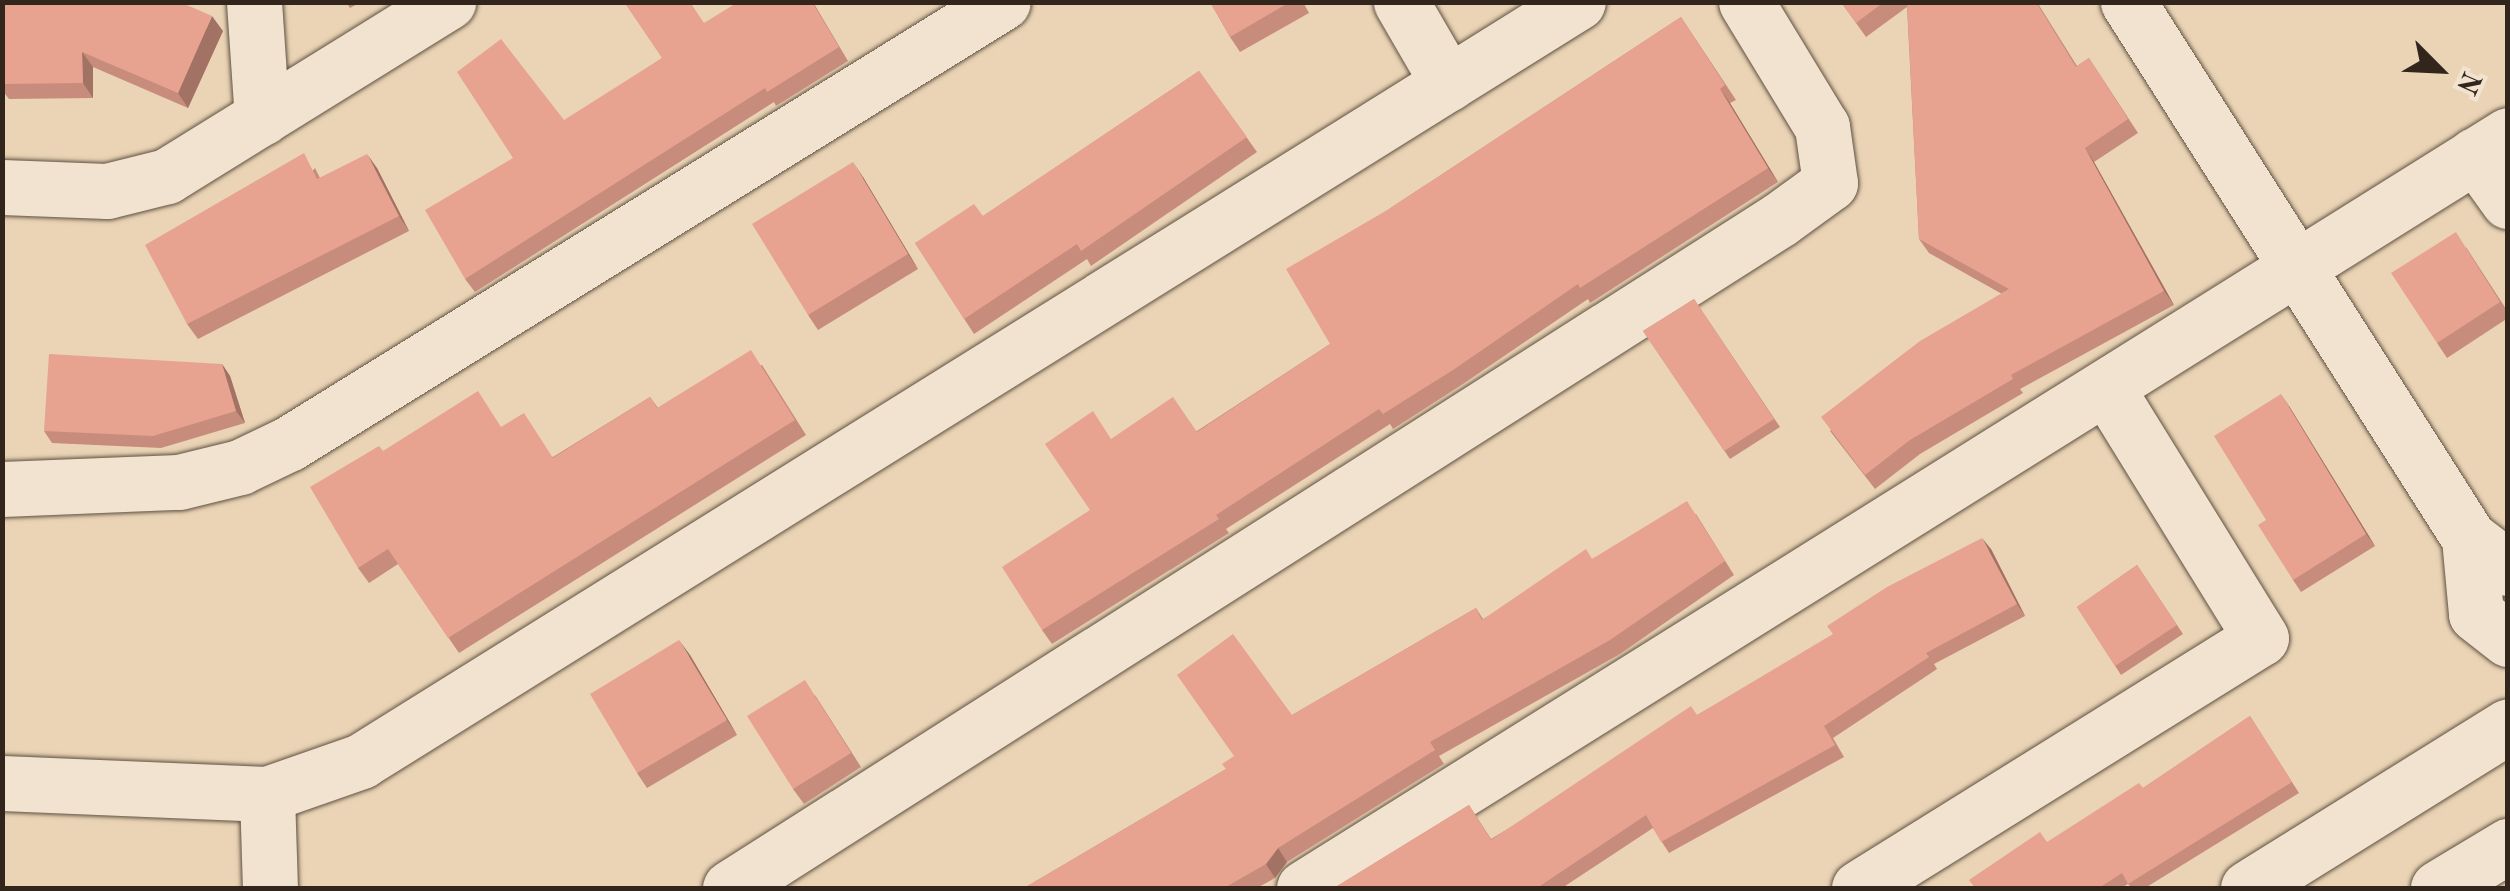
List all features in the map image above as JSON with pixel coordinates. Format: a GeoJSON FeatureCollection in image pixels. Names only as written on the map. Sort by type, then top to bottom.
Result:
{"type":"FeatureCollection","features":[{"type":"Feature","properties":{"kind":"street"},"geometry":{"type":"LineString","coordinates":[[254,2],[262,118]]}},
{"type":"Feature","properties":{"kind":"street"},"geometry":{"type":"LineString","coordinates":[[2,187],[107,191],[167,176],[448,2]]}},
{"type":"Feature","properties":{"kind":"street"},"geometry":{"type":"LineString","coordinates":[[2,489],[179,482],[240,467],[290,444],[1003,2]]}},
{"type":"Feature","properties":{"kind":"street"},"geometry":{"type":"LineString","coordinates":[[1401,2],[1448,83]]}},
{"type":"Feature","properties":{"kind":"street"},"geometry":{"type":"LineString","coordinates":[[2,783],[267,794],[361,761],[1578,2]]}},
{"type":"Feature","properties":{"kind":"street"},"geometry":{"type":"LineString","coordinates":[[730,888],[1779,220],[1830,183],[1822,127],[1746,2]]}},
{"type":"Feature","properties":{"kind":"street"},"geometry":{"type":"LineString","coordinates":[[2128,2],[2293,266],[2488,553],[2476,614],[2508,639]]}},
{"type":"Feature","properties":{"kind":"street"},"geometry":{"type":"LineString","coordinates":[[1304,888],[2106,390],[2293,266],[2491,145],[2508,201]]}},
{"type":"Feature","properties":{"kind":"street"},"geometry":{"type":"LineString","coordinates":[[1859,888],[2262,638],[2106,390]]}},
{"type":"Feature","properties":{"kind":"street"},"geometry":{"type":"LineString","coordinates":[[2248,888],[2508,726]]}},
{"type":"Feature","properties":{"kind":"street"},"geometry":{"type":"LineString","coordinates":[[267,794],[270,888]]}},
{"type":"Feature","properties":{"kind":"street"},"geometry":{"type":"LineString","coordinates":[[2438,888],[2508,846]]}},
{"type":"Feature","properties":{"kind":"building"},"geometry":{"type":"Polygon","coordinates":[[[2,2],[180,2],[212,16],[178,93],[82,52],[83,83],[2,84],[2,2]]]}},
{"type":"Feature","properties":{"kind":"building"},"geometry":{"type":"Polygon","coordinates":[[[624,2],[690,2],[704,23],[738,2],[812,2],[839,47],[767,92],[765,88],[465,279],[425,210],[513,158],[457,72],[501,39],[564,120],[662,58],[624,2]]]}},
{"type":"Feature","properties":{"kind":"building"},"geometry":{"type":"Polygon","coordinates":[[[1210,2],[1290,2],[1230,37],[1210,2]]]}},
{"type":"Feature","properties":{"kind":"building"},"geometry":{"type":"Polygon","coordinates":[[[1841,2],[1884,2],[1856,23],[1841,2]]]}},
{"type":"Feature","properties":{"kind":"building"},"geometry":{"type":"Polygon","coordinates":[[[1907,2],[2036,2],[2076,67],[2089,58],[2128,119],[2085,148],[2164,291],[2011,375],[2013,379],[1910,440],[1865,475],[1821,417],[1920,341],[2009,289],[1919,239],[1907,2]]]}},
{"type":"Feature","properties":{"kind":"building"},"geometry":{"type":"Polygon","coordinates":[[[1681,17],[1725,85],[1720,89],[1768,168],[1580,288],[1578,284],[1383,414],[1379,409],[1216,515],[1219,519],[1042,630],[1002,567],[1090,510],[1045,444],[1093,411],[1111,439],[1173,397],[1197,432],[1330,344],[1286,269],[1389,209],[1681,17]]]}},
{"type":"Feature","properties":{"kind":"building"},"geometry":{"type":"Polygon","coordinates":[[[1199,71],[1247,137],[1081,251],[1077,244],[964,319],[915,243],[974,204],[983,216],[1199,71]]]}},
{"type":"Feature","properties":{"kind":"building"},"geometry":{"type":"Polygon","coordinates":[[[304,153],[317,179],[367,154],[399,216],[187,324],[145,245],[304,153]]]}},
{"type":"Feature","properties":{"kind":"building"},"geometry":{"type":"Polygon","coordinates":[[[853,162],[908,254],[808,315],[752,224],[853,162]]]}},
{"type":"Feature","properties":{"kind":"building"},"geometry":{"type":"Polygon","coordinates":[[[2456,232],[2500,302],[2437,343],[2391,273],[2456,232]]]}},
{"type":"Feature","properties":{"kind":"building"},"geometry":{"type":"Polygon","coordinates":[[[1694,299],[1774,419],[1724,451],[1643,331],[1694,299]]]}},
{"type":"Feature","properties":{"kind":"building"},"geometry":{"type":"Polygon","coordinates":[[[751,350],[795,420],[448,638],[388,549],[358,568],[310,487],[379,446],[383,451],[478,391],[501,427],[524,413],[553,458],[650,397],[657,408],[751,350]]]}},
{"type":"Feature","properties":{"kind":"building"},"geometry":{"type":"Polygon","coordinates":[[[49,354],[222,364],[236,411],[153,436],[44,431],[49,354]]]}},
{"type":"Feature","properties":{"kind":"building"},"geometry":{"type":"Polygon","coordinates":[[[2281,394],[2366,534],[2293,580],[2258,525],[2266,520],[2214,436],[2281,394]]]}},
{"type":"Feature","properties":{"kind":"building"},"geometry":{"type":"Polygon","coordinates":[[[1687,501],[1725,561],[1610,640],[1430,742],[1435,750],[1278,848],[1266,864],[1224,888],[1024,888],[1226,769],[1222,764],[1234,756],[1177,675],[1233,634],[1292,715],[1476,608],[1482,620],[1586,549],[1592,559],[1687,501]]]}},
{"type":"Feature","properties":{"kind":"building"},"geometry":{"type":"Polygon","coordinates":[[[1982,538],[2017,604],[1926,653],[1929,657],[1824,726],[1835,745],[1661,842],[1646,815],[1537,888],[1334,888],[1469,805],[1491,840],[1691,706],[1697,715],[1833,634],[1827,626],[1887,587],[1982,538]]]}},
{"type":"Feature","properties":{"kind":"building"},"geometry":{"type":"Polygon","coordinates":[[[2137,565],[2177,625],[2115,666],[2077,607],[2137,565]]]}},
{"type":"Feature","properties":{"kind":"building"},"geometry":{"type":"Polygon","coordinates":[[[679,640],[727,720],[637,773],[590,694],[679,640]]]}},
{"type":"Feature","properties":{"kind":"building"},"geometry":{"type":"Polygon","coordinates":[[[805,680],[851,753],[793,789],[747,716],[805,680]]]}},
{"type":"Feature","properties":{"kind":"building"},"geometry":{"type":"Polygon","coordinates":[[[2250,716],[2292,782],[2128,884],[2122,873],[2099,888],[1975,888],[1969,880],[2040,832],[2047,842],[2139,783],[2143,788],[2250,716]]]}}]}
